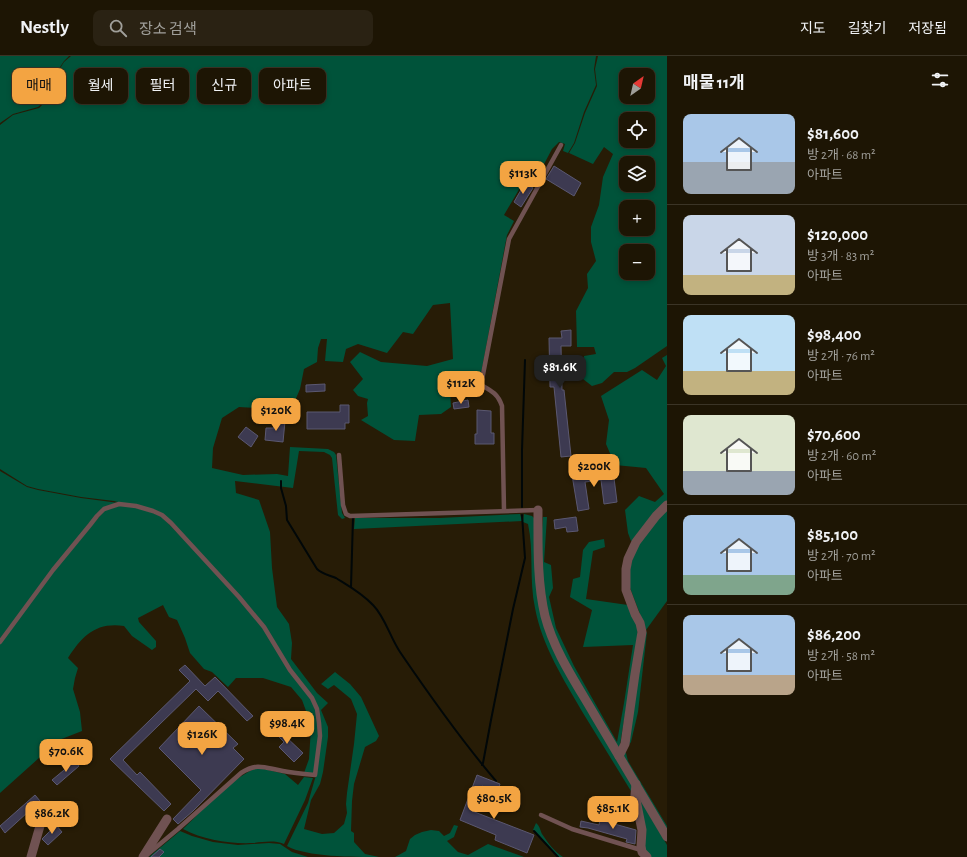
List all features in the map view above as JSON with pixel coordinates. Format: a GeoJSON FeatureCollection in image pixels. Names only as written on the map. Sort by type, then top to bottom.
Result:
{"type":"FeatureCollection","features":[{"type":"Feature","properties":{"kind":"street"},"geometry":{"type":"LineString","coordinates":[[619,756],[626,744],[642,632],[640,623],[626,590],[626,569],[628,560],[636,542],[656,516],[667,505]]}},
{"type":"Feature","properties":{"kind":"street"},"geometry":{"type":"LineString","coordinates":[[538,510],[538,553],[542,597],[552,638],[575,682],[667,837]]}},
{"type":"Feature","properties":{"kind":"street"},"geometry":{"type":"LineString","coordinates":[[636,784],[635,795],[642,830],[641,846],[644,853]]}},
{"type":"Feature","properties":{"kind":"street"},"geometry":{"type":"LineString","coordinates":[[31,857],[42,819]]}},
{"type":"Feature","properties":{"kind":"street"},"geometry":{"type":"LineString","coordinates":[[143,857],[167,819]]}},
{"type":"Feature","properties":{"kind":"lane"},"geometry":{"type":"LineString","coordinates":[[504,510],[502,406],[499,397],[482,385],[509,239],[561,145]]}},
{"type":"Feature","properties":{"kind":"lane"},"geometry":{"type":"LineString","coordinates":[[340,455],[343,506],[346,514],[357,516],[538,510]]}},
{"type":"Feature","properties":{"kind":"lane"},"geometry":{"type":"LineString","coordinates":[[0,642],[96,516],[104,509],[119,504],[136,506],[162,515],[216,572],[264,626],[290,670],[312,698],[317,709],[320,736],[315,775],[282,771],[263,766],[248,769],[236,777],[178,829],[143,857]]}},
{"type":"Feature","properties":{"kind":"lane"},"geometry":{"type":"LineString","coordinates":[[541,815],[572,829],[644,853]]}},
{"type":"Feature","properties":{"kind":"green space"},"geometry":{"type":"Polygon","coordinates":[[[0,56],[69,56],[59,68],[12,68],[12,104],[41,104],[38,107],[13,114],[0,123],[0,56]]]}},
{"type":"Feature","properties":{"kind":"green space"},"geometry":{"type":"Polygon","coordinates":[[[71,56],[596,56],[594,69],[596,85],[584,112],[574,143],[568,153],[563,151],[565,144],[559,142],[552,149],[533,185],[524,181],[504,215],[514,221],[507,235],[478,390],[450,390],[451,407],[441,414],[419,415],[415,441],[394,440],[361,420],[368,416],[368,399],[358,396],[353,390],[363,379],[350,362],[360,352],[381,362],[427,366],[453,359],[450,303],[433,305],[413,334],[403,332],[387,353],[358,344],[346,349],[343,362],[325,361],[327,339],[321,339],[318,348],[317,362],[304,369],[300,389],[291,410],[239,407],[222,418],[213,448],[212,468],[243,475],[277,474],[288,476],[290,447],[328,449],[336,455],[342,513],[345,518],[342,519],[338,515],[332,458],[324,452],[299,451],[293,488],[235,481],[236,493],[259,500],[270,532],[272,568],[277,607],[289,624],[292,643],[291,659],[317,693],[328,703],[321,710],[328,727],[323,772],[320,784],[311,800],[304,829],[322,834],[334,833],[344,824],[347,813],[347,793],[357,714],[351,699],[334,685],[328,689],[321,684],[335,672],[350,684],[361,697],[379,736],[376,741],[365,747],[354,784],[351,831],[354,833],[354,842],[365,854],[379,857],[318,854],[295,850],[287,846],[308,803],[316,775],[318,761],[318,709],[291,670],[265,626],[162,514],[114,501],[81,497],[27,486],[0,469],[0,125],[13,115],[39,108],[43,104],[66,104],[66,68],[60,68],[71,56]]]}},
{"type":"Feature","properties":{"kind":"green space"},"geometry":{"type":"Polygon","coordinates":[[[598,56],[667,56],[667,346],[635,368],[627,372],[614,372],[602,383],[592,386],[583,379],[584,356],[596,354],[594,347],[577,347],[576,311],[588,288],[587,274],[596,261],[591,242],[591,227],[599,205],[603,177],[613,154],[604,147],[593,164],[569,153],[575,143],[585,113],[597,86],[595,69],[598,56]]]}},
{"type":"Feature","properties":{"kind":"green space"},"geometry":{"type":"Polygon","coordinates":[[[667,355],[667,501],[634,540],[631,541],[628,533],[625,510],[639,496],[655,502],[664,494],[646,468],[615,465],[606,444],[609,420],[601,396],[642,370],[657,380],[666,366],[662,358],[667,355]]]}},
{"type":"Feature","properties":{"kind":"green space"},"geometry":{"type":"Polygon","coordinates":[[[0,471],[27,487],[38,490],[119,503],[104,508],[0,639],[0,471]]]}},
{"type":"Feature","properties":{"kind":"green space"},"geometry":{"type":"Polygon","coordinates":[[[119,505],[136,507],[161,516],[202,558],[263,627],[305,689],[316,709],[319,736],[314,773],[304,773],[309,759],[311,727],[302,700],[291,687],[263,678],[236,678],[228,687],[212,672],[204,669],[190,653],[177,620],[169,617],[163,605],[138,618],[139,622],[156,641],[156,647],[152,650],[132,636],[124,626],[105,626],[84,637],[68,658],[78,668],[73,689],[80,712],[82,731],[59,740],[0,793],[0,643],[54,571],[105,510],[119,505]]]}},
{"type":"Feature","properties":{"kind":"green space"},"geometry":{"type":"Polygon","coordinates":[[[667,507],[667,601],[646,630],[627,580],[636,545],[667,507]]]}},
{"type":"Feature","properties":{"kind":"green space"},"geometry":{"type":"Polygon","coordinates":[[[520,514],[522,521],[354,529],[355,518],[440,518],[520,514]]]}},
{"type":"Feature","properties":{"kind":"green space"},"geometry":{"type":"Polygon","coordinates":[[[524,514],[534,518],[540,610],[633,787],[634,796],[568,688],[548,649],[538,622],[533,597],[530,534],[528,524],[523,522],[524,514]]]}},
{"type":"Feature","properties":{"kind":"green space"},"geometry":{"type":"Polygon","coordinates":[[[543,517],[547,517],[544,562],[551,565],[553,588],[549,597],[556,628],[574,666],[617,742],[633,645],[583,647],[592,610],[570,597],[573,579],[580,577],[583,550],[589,542],[604,539],[605,547],[593,551],[586,599],[628,605],[637,624],[638,635],[620,745],[618,749],[566,660],[546,613],[540,555],[543,517]]]}},
{"type":"Feature","properties":{"kind":"green space"},"geometry":{"type":"Polygon","coordinates":[[[647,632],[638,712],[629,745],[641,637],[647,632]]]}},
{"type":"Feature","properties":{"kind":"green space"},"geometry":{"type":"Polygon","coordinates":[[[624,752],[626,753],[628,761],[667,826],[667,834],[624,761],[624,752]]]}},
{"type":"Feature","properties":{"kind":"green space"},"geometry":{"type":"Polygon","coordinates":[[[254,769],[264,769],[285,774],[298,785],[304,777],[313,778],[305,800],[284,844],[273,842],[226,842],[208,839],[183,829],[225,788],[244,774],[254,769]]]}},
{"type":"Feature","properties":{"kind":"green space"},"geometry":{"type":"Polygon","coordinates":[[[637,794],[667,845],[667,857],[649,857],[645,851],[637,794]]]}},
{"type":"Feature","properties":{"kind":"green space"},"geometry":{"type":"Polygon","coordinates":[[[536,823],[549,844],[563,857],[558,857],[533,830],[536,823]]]}},
{"type":"Feature","properties":{"kind":"green space"},"geometry":{"type":"Polygon","coordinates":[[[454,825],[458,826],[454,837],[447,841],[458,852],[468,855],[488,844],[524,857],[395,857],[406,851],[410,839],[415,835],[431,830],[439,831],[444,836],[450,833],[454,825]]]}},
{"type":"Feature","properties":{"kind":"green space"},"geometry":{"type":"Polygon","coordinates":[[[180,831],[213,842],[238,845],[269,843],[280,844],[292,852],[308,857],[149,857],[180,831]]]}},
{"type":"Feature","properties":{"kind":"building"},"geometry":{"type":"Polygon","coordinates":[[[554,166],[581,183],[574,196],[546,179],[554,166]]]}},
{"type":"Feature","properties":{"kind":"building"},"geometry":{"type":"Polygon","coordinates":[[[525,183],[533,188],[521,207],[514,202],[525,183]]]}},
{"type":"Feature","properties":{"kind":"building"},"geometry":{"type":"Polygon","coordinates":[[[571,330],[571,346],[561,346],[562,390],[564,390],[571,456],[561,457],[554,387],[550,387],[549,338],[562,338],[561,331],[571,330]]]}},
{"type":"Feature","properties":{"kind":"building"},"geometry":{"type":"Polygon","coordinates":[[[325,384],[325,391],[306,392],[306,385],[325,384]]]}},
{"type":"Feature","properties":{"kind":"building"},"geometry":{"type":"Polygon","coordinates":[[[468,400],[469,407],[454,409],[453,403],[468,400]]]}},
{"type":"Feature","properties":{"kind":"building"},"geometry":{"type":"Polygon","coordinates":[[[340,405],[349,405],[349,423],[345,423],[345,429],[307,429],[307,412],[340,412],[340,405]]]}},
{"type":"Feature","properties":{"kind":"building"},"geometry":{"type":"Polygon","coordinates":[[[477,410],[491,411],[491,433],[494,433],[494,444],[475,444],[475,434],[477,434],[477,410]]]}},
{"type":"Feature","properties":{"kind":"building"},"geometry":{"type":"Polygon","coordinates":[[[274,421],[285,421],[283,442],[265,440],[266,428],[274,428],[274,421]]]}},
{"type":"Feature","properties":{"kind":"building"},"geometry":{"type":"Polygon","coordinates":[[[246,427],[258,436],[251,447],[238,437],[246,427]]]}},
{"type":"Feature","properties":{"kind":"building"},"geometry":{"type":"Polygon","coordinates":[[[613,470],[617,502],[604,504],[601,480],[585,482],[589,509],[578,511],[572,475],[613,470]]]}},
{"type":"Feature","properties":{"kind":"building"},"geometry":{"type":"Polygon","coordinates":[[[576,517],[578,531],[567,532],[566,527],[555,529],[554,520],[576,517]]]}},
{"type":"Feature","properties":{"kind":"building"},"geometry":{"type":"Polygon","coordinates":[[[185,665],[205,686],[215,677],[253,716],[247,721],[218,691],[208,701],[196,689],[123,760],[137,775],[140,772],[171,804],[164,811],[110,759],[190,681],[179,670],[185,665]]]}},
{"type":"Feature","properties":{"kind":"building"},"geometry":{"type":"Polygon","coordinates":[[[199,706],[238,744],[233,748],[244,759],[193,811],[178,824],[173,819],[201,790],[159,748],[199,706]]]}},
{"type":"Feature","properties":{"kind":"building"},"geometry":{"type":"Polygon","coordinates":[[[273,723],[303,753],[294,762],[279,747],[284,742],[269,727],[273,723]]]}},
{"type":"Feature","properties":{"kind":"building"},"geometry":{"type":"Polygon","coordinates":[[[75,761],[79,766],[57,785],[52,780],[75,761]]]}},
{"type":"Feature","properties":{"kind":"building"},"geometry":{"type":"Polygon","coordinates":[[[477,775],[500,784],[497,792],[482,786],[472,811],[534,835],[527,853],[495,840],[496,835],[460,820],[477,775]]]}},
{"type":"Feature","properties":{"kind":"building"},"geometry":{"type":"Polygon","coordinates":[[[35,795],[40,801],[5,833],[0,826],[35,795]]]}},
{"type":"Feature","properties":{"kind":"building"},"geometry":{"type":"Polygon","coordinates":[[[72,809],[78,815],[70,823],[64,817],[72,809]]]}},
{"type":"Feature","properties":{"kind":"building"},"geometry":{"type":"Polygon","coordinates":[[[600,820],[636,830],[635,844],[626,842],[627,839],[580,827],[581,821],[599,825],[600,820]]]}},
{"type":"Feature","properties":{"kind":"building"},"geometry":{"type":"Polygon","coordinates":[[[56,825],[62,832],[48,845],[42,839],[56,825]]]}},
{"type":"Feature","properties":{"kind":"building"},"geometry":{"type":"Polygon","coordinates":[[[160,849],[164,852],[159,857],[151,857],[160,849]]]}},
{"type":"Feature","properties":{"kind":"waterway"},"geometry":{"type":"LineString","coordinates":[[522,507],[525,360]]}},
{"type":"Feature","properties":{"kind":"waterway"},"geometry":{"type":"LineString","coordinates":[[281,481],[287,520],[317,569],[336,578],[355,590],[369,601],[377,610],[396,646],[411,668],[458,734],[496,781]]}},
{"type":"Feature","properties":{"kind":"waterway"},"geometry":{"type":"LineString","coordinates":[[482,765],[513,609],[525,558],[522,515]]}},
{"type":"Feature","properties":{"kind":"waterway"},"geometry":{"type":"LineString","coordinates":[[351,587],[353,518]]}},
{"type":"Feature","properties":{"kind":"waterway"},"geometry":{"type":"LineString","coordinates":[[534,831],[558,857]]}}]}
